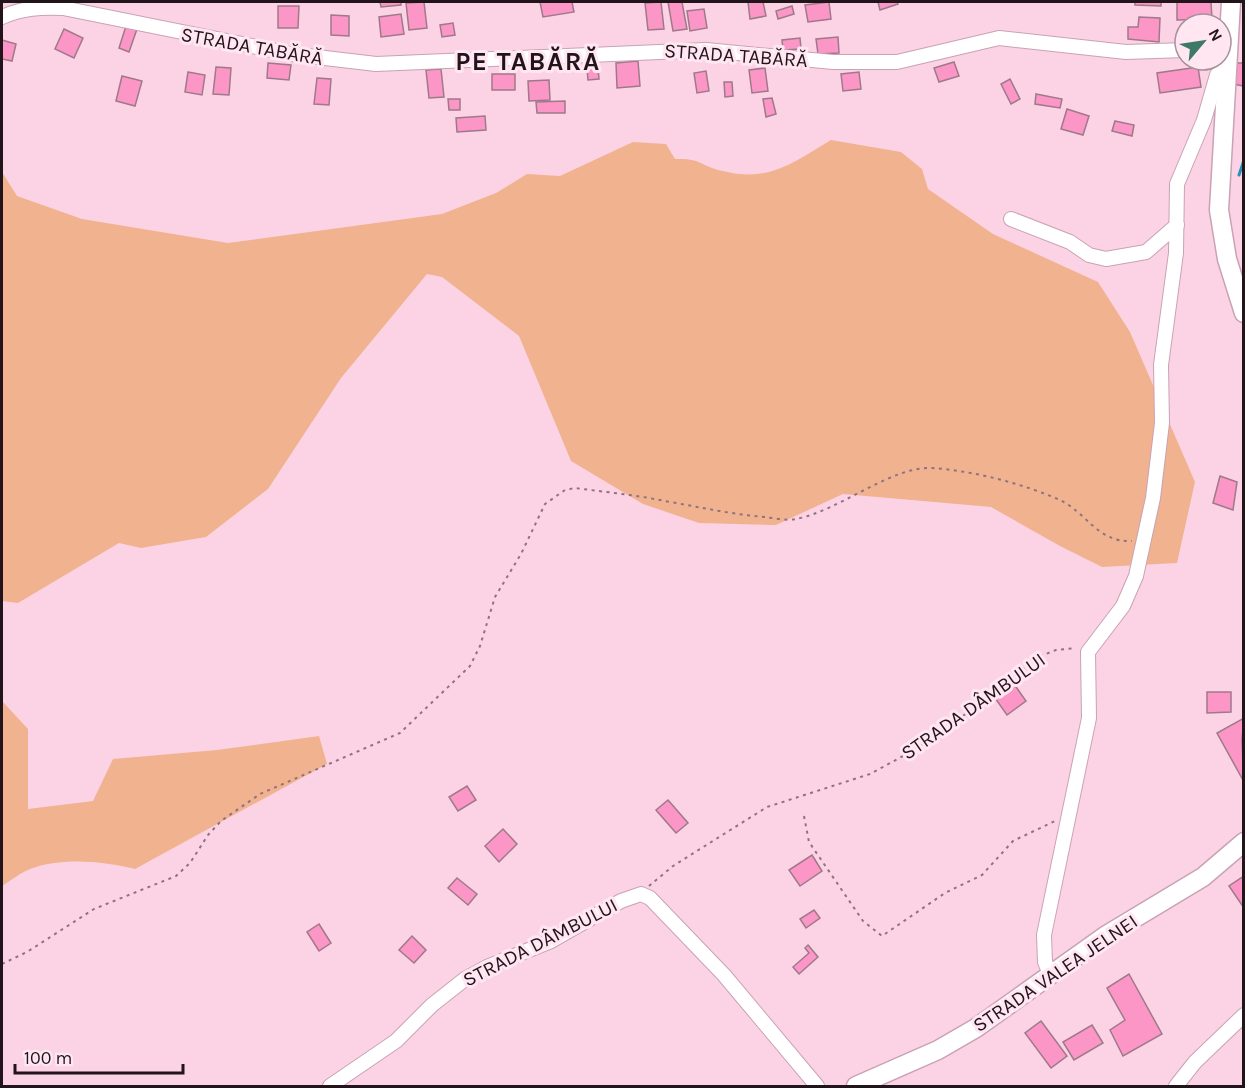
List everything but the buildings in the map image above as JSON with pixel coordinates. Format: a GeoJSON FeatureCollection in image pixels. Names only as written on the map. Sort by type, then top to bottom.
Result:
{"type":"FeatureCollection","features":[{"type":"Feature","properties":{"kind":"main road"},"geometry":{"type":"LineString","coordinates":[[1226,72],[1220,210],[1227,259],[1244,313]]}},
{"type":"Feature","properties":{"kind":"main road","name":"STRADA VALEA JELNEI"},"geometry":{"type":"LineString","coordinates":[[856,1086],[957,1039],[998,1014],[1105,936],[1203,877],[1244,842]]}},
{"type":"Feature","properties":{"kind":"street","name":"STRADA TABĂRĂ"},"geometry":{"type":"LineString","coordinates":[[2,16],[18,10],[40,7],[63,8],[291,54],[376,64],[696,50],[833,62],[877,63],[897,62],[999,38],[1126,52],[1173,50]]}},
{"type":"Feature","properties":{"kind":"street"},"geometry":{"type":"LineString","coordinates":[[1050,974],[1045,962],[1044,934],[1089,718],[1088,652],[1123,606],[1136,576],[1142,540],[1148,525],[1157,475],[1162,423],[1161,365],[1176,253],[1177,184],[1204,120],[1216,75],[1219,72]]}},
{"type":"Feature","properties":{"kind":"street"},"geometry":{"type":"LineString","coordinates":[[1011,219],[1070,242],[1089,255],[1106,259],[1146,252],[1177,225]]}},
{"type":"Feature","properties":{"kind":"street","name":"STRADA DÂMBULUI"},"geometry":{"type":"LineString","coordinates":[[330,1086],[396,1041],[432,1005],[465,979],[487,967],[567,933],[621,901],[641,894],[650,898],[724,975],[817,1086]]}},
{"type":"Feature","properties":{"kind":"street"},"geometry":{"type":"LineString","coordinates":[[1176,1086],[1195,1062],[1244,1015]]}},
{"type":"Feature","properties":{"kind":"path"},"geometry":{"type":"LineString","coordinates":[[2,964],[27,952],[94,909],[176,876],[190,863],[208,835],[222,821],[260,794],[400,733],[470,666],[480,646],[495,597],[521,554],[545,504],[565,490],[575,488],[664,501],[724,514],[794,520],[838,504],[897,476],[930,468],[994,479],[1059,500],[1078,512],[1089,524],[1109,538],[1123,542],[1142,540]]}},
{"type":"Feature","properties":{"kind":"path","name":"STRADA DÂMBULUI"},"geometry":{"type":"LineString","coordinates":[[641,894],[656,878],[673,866],[743,821],[780,801],[870,774],[916,749],[967,713],[1038,657],[1067,648],[1088,652]]}},
{"type":"Feature","properties":{"kind":"path"},"geometry":{"type":"LineString","coordinates":[[804,816],[809,842],[863,921],[882,936],[945,893],[982,875],[1013,841],[1052,821],[1068,818]]}},
{"type":"Feature","properties":{"kind":"shaded area"},"geometry":{"type":"Polygon","coordinates":[[[831,140],[901,152],[922,169],[928,189],[993,234],[1098,282],[1130,332],[1195,482],[1177,563],[1102,567],[991,507],[843,494],[776,525],[699,523],[643,504],[571,461],[519,336],[442,277],[427,274],[341,378],[268,489],[206,537],[141,548],[119,543],[18,603],[2,601],[2,172],[17,196],[82,219],[228,243],[442,214],[496,193],[527,174],[560,176],[633,142],[666,144],[675,159],[696,161],[723,171],[754,174],[768,172],[793,163],[831,140]]]}},
{"type":"Feature","properties":{"kind":"shaded area"},"geometry":{"type":"Polygon","coordinates":[[[2,701],[28,729],[28,809],[93,801],[113,759],[217,750],[319,736],[327,764],[135,869],[96,862],[55,863],[30,869],[2,886],[2,701]]]}},
{"type":"Feature","properties":{"kind":"waterway"},"geometry":{"type":"LineString","coordinates":[[1239,175],[1244,160]]}},
{"type":"Feature","properties":{"kind":"district","name":"PE TABĂRĂ"},"geometry":{"type":"Point","coordinates":[528,61]}}]}
